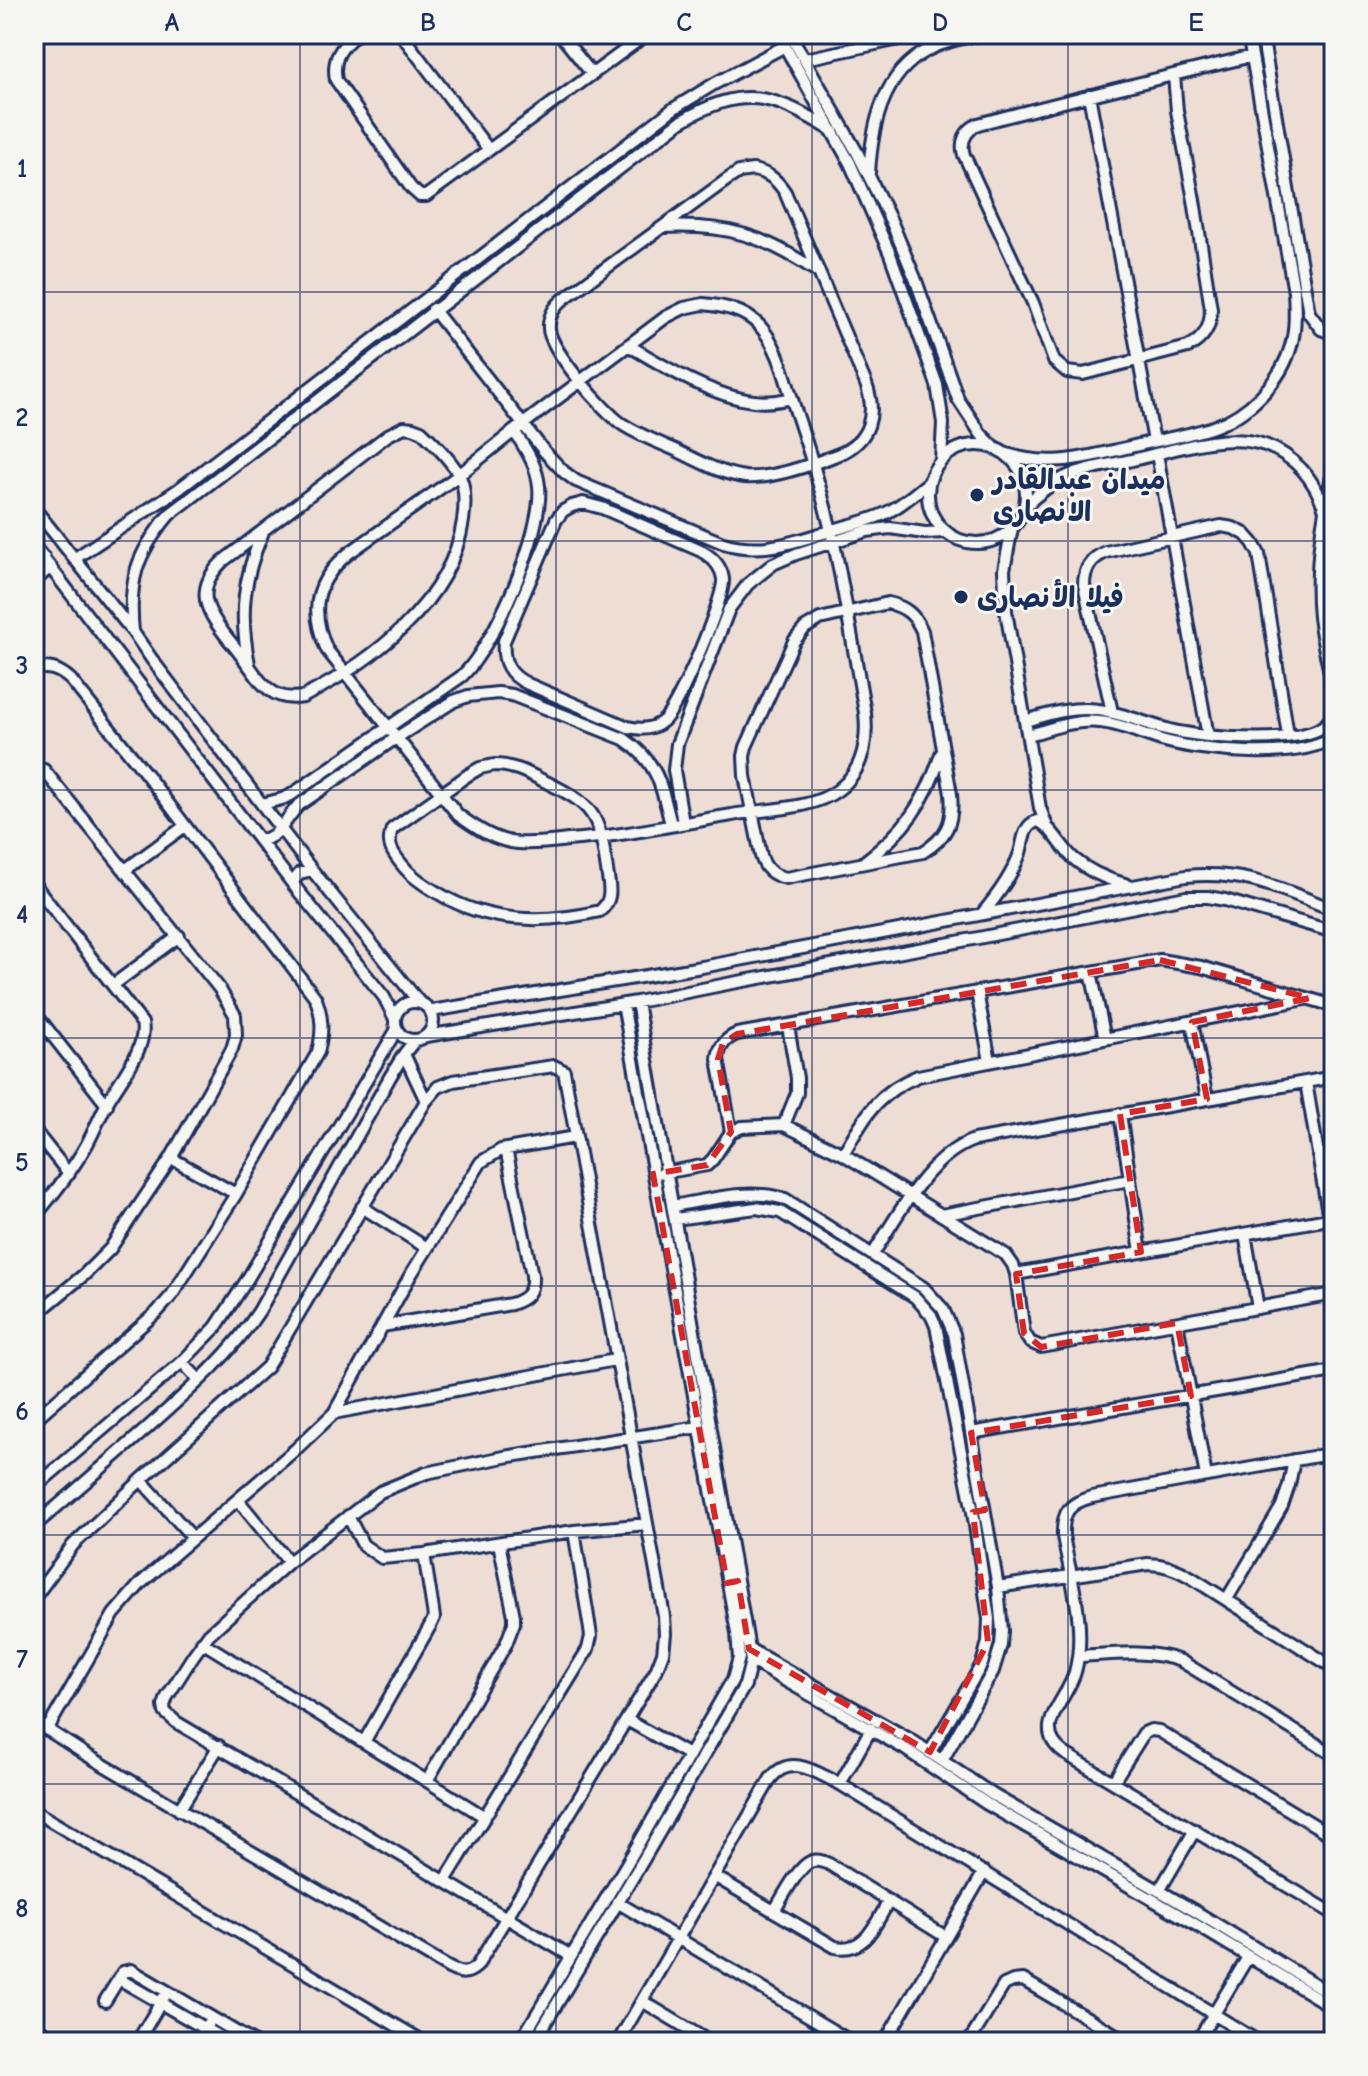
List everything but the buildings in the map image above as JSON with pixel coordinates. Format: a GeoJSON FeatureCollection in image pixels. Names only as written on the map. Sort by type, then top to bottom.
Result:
{"type":"FeatureCollection","features":[{"type":"Feature","properties":{"kind":"street"},"geometry":{"type":"LineString","coordinates":[[357,34],[340,49],[335,60],[336,80],[420,196],[426,196],[647,34]]}},
{"type":"Feature","properties":{"kind":"street"},"geometry":{"type":"LineString","coordinates":[[401,34],[489,150]]}},
{"type":"Feature","properties":{"kind":"street"},"geometry":{"type":"LineString","coordinates":[[560,34],[592,74]]}},
{"type":"Feature","properties":{"kind":"street"},"geometry":{"type":"LineString","coordinates":[[683,823],[675,783],[674,757],[681,731],[729,609],[737,596],[773,564],[889,511],[929,482],[941,461],[943,423],[937,385],[890,254],[850,163],[778,34]]}},
{"type":"Feature","properties":{"kind":"street"},"geometry":{"type":"LineString","coordinates":[[790,34],[869,175],[905,252],[958,399],[968,417],[1017,466],[1023,478],[1026,491],[1023,509]]}},
{"type":"Feature","properties":{"kind":"street"},"geometry":{"type":"LineString","coordinates":[[805,59],[923,34]]}},
{"type":"Feature","properties":{"kind":"street"},"geometry":{"type":"LineString","coordinates":[[869,175],[876,119],[886,94],[901,72],[929,49],[982,34]]}},
{"type":"Feature","properties":{"kind":"street"},"geometry":{"type":"LineString","coordinates":[[941,461],[961,448],[973,445],[1020,459],[1051,462],[1075,459],[1213,427],[1246,409],[1273,381],[1292,346],[1294,292],[1248,34]]}},
{"type":"Feature","properties":{"kind":"street"},"geometry":{"type":"LineString","coordinates":[[1262,34],[1309,313],[1321,329],[1334,334]]}},
{"type":"Feature","properties":{"kind":"street"},"geometry":{"type":"LineString","coordinates":[[74,559],[179,489],[673,109],[785,46]]}},
{"type":"Feature","properties":{"kind":"street"},"geometry":{"type":"LineString","coordinates":[[1174,75],[1177,111],[1194,200],[1211,320],[1203,336],[1194,344],[1078,374],[1067,372],[1057,366],[1051,355],[1033,303],[962,150],[966,134],[978,124],[1089,95],[1252,56]]}},
{"type":"Feature","properties":{"kind":"street"},"geometry":{"type":"LineString","coordinates":[[1089,95],[1154,441]]}},
{"type":"Feature","properties":{"kind":"street"},"geometry":{"type":"LineString","coordinates":[[133,632],[130,607],[133,581],[153,535],[169,515],[680,122],[721,101],[766,99],[788,105],[833,131]]}},
{"type":"Feature","properties":{"kind":"street"},"geometry":{"type":"LineString","coordinates":[[753,170],[766,173],[778,181],[818,272],[866,384],[872,413],[860,440],[848,450],[813,465],[762,476],[730,474],[623,425],[603,409],[550,337],[550,315],[556,305],[739,172],[753,170]]}},
{"type":"Feature","properties":{"kind":"street"},"geometry":{"type":"LineString","coordinates":[[662,227],[695,226],[760,239],[791,253],[818,272]]}},
{"type":"Feature","properties":{"kind":"street"},"geometry":{"type":"LineString","coordinates":[[426,299],[518,427],[553,462],[589,488],[740,548],[775,547],[890,528],[925,533],[945,532]]}},
{"type":"Feature","properties":{"kind":"street"},"geometry":{"type":"LineString","coordinates":[[703,304],[723,305],[741,312],[758,324],[770,339],[792,398],[832,536],[865,713],[868,734],[864,755],[854,775],[839,790],[820,801],[603,838],[517,843],[485,834],[458,815],[327,650],[319,633],[316,615],[318,597],[324,580],[349,553],[459,475],[628,345],[666,317],[684,308],[703,304]]}},
{"type":"Feature","properties":{"kind":"street"},"geometry":{"type":"LineString","coordinates":[[628,345],[683,376],[737,398],[773,402],[792,398]]}},
{"type":"Feature","properties":{"kind":"street"},"geometry":{"type":"LineString","coordinates":[[262,804],[291,795],[471,667],[486,644],[517,577],[536,526],[540,498],[536,470],[518,427]]}},
{"type":"Feature","properties":{"kind":"street"},"geometry":{"type":"LineString","coordinates":[[413,428],[421,431],[459,475],[465,513],[462,532],[446,572],[434,592],[404,628],[386,644],[303,697],[279,697],[268,690],[210,614],[205,600],[206,585],[212,572],[396,430],[413,428]]}},
{"type":"Feature","properties":{"kind":"street"},"geometry":{"type":"LineString","coordinates":[[1131,886],[1115,882],[1086,867],[1061,846],[1046,824],[1040,808],[1006,611],[1006,555],[1012,528],[1023,509],[1040,492],[1073,474],[1219,441],[1264,445],[1287,456],[1307,473],[1325,510]]}},
{"type":"Feature","properties":{"kind":"street"},"geometry":{"type":"LineString","coordinates":[[1157,454],[1208,736]]}},
{"type":"Feature","properties":{"kind":"street"},"geometry":{"type":"LineString","coordinates":[[1334,467],[1319,552],[1318,595],[1322,635],[1334,691]]}},
{"type":"Feature","properties":{"kind":"street"},"geometry":{"type":"LineString","coordinates":[[929,482],[930,510],[945,532],[962,541],[976,543],[1002,536],[1012,528]]}},
{"type":"Feature","properties":{"kind":"street"},"geometry":{"type":"LineString","coordinates":[[583,503],[589,488]]}},
{"type":"Feature","properties":{"kind":"street"},"geometry":{"type":"LineString","coordinates":[[583,503],[602,508],[711,557],[723,577],[723,589],[677,703],[667,719],[649,729],[628,727],[518,680],[505,662],[504,641],[556,520],[563,511],[583,503]]}},
{"type":"Feature","properties":{"kind":"street"},"geometry":{"type":"LineString","coordinates":[[34,508],[133,632],[312,870],[419,1002]]}},
{"type":"Feature","properties":{"kind":"street"},"geometry":{"type":"LineString","coordinates":[[1112,712],[1084,585],[1085,573],[1095,558],[1106,552],[1227,526],[1239,530],[1253,543],[1259,554],[1288,735]]}},
{"type":"Feature","properties":{"kind":"street"},"geometry":{"type":"LineString","coordinates":[[249,665],[244,638],[246,582],[264,530]]}},
{"type":"Feature","properties":{"kind":"street"},"geometry":{"type":"LineString","coordinates":[[34,546],[292,883],[384,997],[405,1037],[420,1038],[637,1002],[1186,897],[1225,900],[1334,932]]}},
{"type":"Feature","properties":{"kind":"street"},"geometry":{"type":"LineString","coordinates":[[1334,555],[1334,614]]}},
{"type":"Feature","properties":{"kind":"street"},"geometry":{"type":"LineString","coordinates":[[34,565],[48,563]]}},
{"type":"Feature","properties":{"kind":"street"},"geometry":{"type":"LineString","coordinates":[[34,581],[48,563]]}},
{"type":"Feature","properties":{"kind":"street"},"geometry":{"type":"LineString","coordinates":[[723,589],[737,596]]}},
{"type":"Feature","properties":{"kind":"street"},"geometry":{"type":"LineString","coordinates":[[888,603],[910,612],[918,620],[922,631],[942,751],[952,808],[944,835],[934,845],[909,856],[786,878],[770,872],[764,865],[744,766],[746,747],[794,641],[812,622],[888,603]]}},
{"type":"Feature","properties":{"kind":"street"},"geometry":{"type":"LineString","coordinates":[[133,675],[145,672],[153,661]]}},
{"type":"Feature","properties":{"kind":"street"},"geometry":{"type":"LineString","coordinates":[[34,669],[53,668],[71,680],[315,997],[322,1025],[318,1052],[236,1194],[165,1304],[34,1420]]}},
{"type":"Feature","properties":{"kind":"street"},"geometry":{"type":"LineString","coordinates":[[512,695],[518,680]]}},
{"type":"Feature","properties":{"kind":"street"},"geometry":{"type":"LineString","coordinates":[[155,703],[162,693],[174,689]]}},
{"type":"Feature","properties":{"kind":"street"},"geometry":{"type":"LineString","coordinates":[[259,840],[271,837],[281,829],[299,805],[454,701],[468,696],[498,693],[512,695],[624,739],[643,754],[657,775],[671,825]]}},
{"type":"Feature","properties":{"kind":"street"},"geometry":{"type":"LineString","coordinates":[[677,703],[691,710]]}},
{"type":"Feature","properties":{"kind":"street"},"geometry":{"type":"LineString","coordinates":[[1025,721],[1076,709],[1112,712],[1168,729],[1208,736],[1248,738],[1308,733],[1320,729],[1334,713]]}},
{"type":"Feature","properties":{"kind":"street"},"geometry":{"type":"LineString","coordinates":[[1028,735],[1068,724],[1100,722],[1183,745],[1258,752],[1316,745],[1334,737]]}},
{"type":"Feature","properties":{"kind":"street"},"geometry":{"type":"LineString","coordinates":[[624,739],[628,727]]}},
{"type":"Feature","properties":{"kind":"street"},"geometry":{"type":"LineString","coordinates":[[862,864],[885,847],[905,826],[934,778],[942,751]]}},
{"type":"Feature","properties":{"kind":"street"},"geometry":{"type":"LineString","coordinates":[[494,765],[509,765],[522,770],[579,799],[594,817],[603,838],[610,896],[607,905],[600,911],[540,920],[516,920],[481,913],[448,900],[408,872],[389,846],[392,829],[480,768],[494,765]]}},
{"type":"Feature","properties":{"kind":"street"},"geometry":{"type":"LineString","coordinates":[[34,767],[44,770],[179,936],[229,1003],[237,1025],[232,1049],[171,1158],[110,1249],[34,1316]]}},
{"type":"Feature","properties":{"kind":"street"},"geometry":{"type":"LineString","coordinates":[[981,914],[1009,878],[1027,828],[1037,821],[1046,824]]}},
{"type":"Feature","properties":{"kind":"street"},"geometry":{"type":"LineString","coordinates":[[125,870],[185,826]]}},
{"type":"Feature","properties":{"kind":"street"},"geometry":{"type":"LineString","coordinates":[[292,883],[300,873],[312,870]]}},
{"type":"Feature","properties":{"kind":"street"},"geometry":{"type":"LineString","coordinates":[[431,1011],[728,962],[1186,876],[1229,875],[1267,883],[1334,910]]}},
{"type":"Feature","properties":{"kind":"street"},"geometry":{"type":"LineString","coordinates":[[34,884],[142,1023],[144,1031],[140,1046],[86,1147],[69,1174],[34,1217]]}},
{"type":"Feature","properties":{"kind":"street"},"geometry":{"type":"LineString","coordinates":[[113,985],[179,936]]}},
{"type":"Feature","properties":{"kind":"street"},"geometry":{"type":"LineString","coordinates":[[761,956],[758,963],[765,977]]}},
{"type":"Feature","properties":{"kind":"street"},"geometry":{"type":"LineString","coordinates":[[731,1132],[718,1059],[723,1043],[737,1034],[1147,961],[1177,962],[1334,1006]]}},
{"type":"Feature","properties":{"kind":"street"},"geometry":{"type":"LineString","coordinates":[[727,984],[734,972],[728,962]]}},
{"type":"Feature","properties":{"kind":"street"},"geometry":{"type":"LineString","coordinates":[[1091,972],[1105,1039]]}},
{"type":"Feature","properties":{"kind":"street"},"geometry":{"type":"LineString","coordinates":[[977,992],[990,1061]]}},
{"type":"Feature","properties":{"kind":"street"},"geometry":{"type":"LineString","coordinates":[[843,1154],[875,1104],[902,1082],[918,1076],[1310,998]]}},
{"type":"Feature","properties":{"kind":"street"},"geometry":{"type":"LineString","coordinates":[[34,1488],[182,1362],[216,1327],[396,1024],[399,1009],[413,1001],[424,1004],[431,1011],[432,1027],[404,1054],[252,1321],[218,1364],[34,1526]]}},
{"type":"Feature","properties":{"kind":"street"},"geometry":{"type":"LineString","coordinates":[[520,2042],[733,1679],[739,1658],[732,1582],[675,1219],[637,1002]]}},
{"type":"Feature","properties":{"kind":"street"},"geometry":{"type":"LineString","coordinates":[[534,2042],[745,1685],[751,1661],[699,1427],[623,1004]]}},
{"type":"Feature","properties":{"kind":"street"},"geometry":{"type":"LineString","coordinates":[[34,1012],[107,1105]]}},
{"type":"Feature","properties":{"kind":"street"},"geometry":{"type":"LineString","coordinates":[[1192,1022],[1207,1099]]}},
{"type":"Feature","properties":{"kind":"street"},"geometry":{"type":"LineString","coordinates":[[784,1125],[797,1093],[788,1026]]}},
{"type":"Feature","properties":{"kind":"street"},"geometry":{"type":"LineString","coordinates":[[404,1054],[426,1101]]}},
{"type":"Feature","properties":{"kind":"street"},"geometry":{"type":"LineString","coordinates":[[34,1598],[73,1545],[267,1367],[426,1101],[438,1087],[453,1081],[558,1066],[564,1071],[664,1616],[663,1648],[656,1671],[477,1966],[470,1972],[460,1973],[179,1810],[34,1721]]}},
{"type":"Feature","properties":{"kind":"street"},"geometry":{"type":"LineString","coordinates":[[873,1254],[910,1196],[942,1159],[974,1140],[1334,1077]]}},
{"type":"Feature","properties":{"kind":"street"},"geometry":{"type":"LineString","coordinates":[[1016,1274],[1332,1218],[1306,1082]]}},
{"type":"Feature","properties":{"kind":"street"},"geometry":{"type":"LineString","coordinates":[[1120,1114],[1141,1252]]}},
{"type":"Feature","properties":{"kind":"street"},"geometry":{"type":"LineString","coordinates":[[653,1174],[707,1165],[731,1132],[742,1127],[784,1125],[843,1154],[1006,1255],[1016,1274],[1024,1333],[1030,1342],[1041,1347],[1334,1294]]}},
{"type":"Feature","properties":{"kind":"street"},"geometry":{"type":"LineString","coordinates":[[34,1130],[69,1174]]}},
{"type":"Feature","properties":{"kind":"street"},"geometry":{"type":"LineString","coordinates":[[47,1730],[114,1614],[141,1583],[334,1413],[427,1248],[481,1162],[493,1153],[506,1149],[575,1137]]}},
{"type":"Feature","properties":{"kind":"street"},"geometry":{"type":"LineString","coordinates":[[382,1326],[511,1304],[530,1294],[532,1275],[506,1149]]}},
{"type":"Feature","properties":{"kind":"street"},"geometry":{"type":"LineString","coordinates":[[1318,1155],[1334,1152]]}},
{"type":"Feature","properties":{"kind":"street"},"geometry":{"type":"LineString","coordinates":[[171,1158],[236,1194]]}},
{"type":"Feature","properties":{"kind":"street"},"geometry":{"type":"LineString","coordinates":[[941,1215],[1130,1180]]}},
{"type":"Feature","properties":{"kind":"street"},"geometry":{"type":"LineString","coordinates":[[672,1206],[755,1194],[770,1194],[785,1199],[924,1288],[935,1298],[949,1321],[954,1334],[985,1510],[1002,1631],[993,1671],[942,1761]]}},
{"type":"Feature","properties":{"kind":"street"},"geometry":{"type":"LineString","coordinates":[[362,1207],[427,1248]]}},
{"type":"Feature","properties":{"kind":"street"},"geometry":{"type":"LineString","coordinates":[[675,1219],[756,1208],[780,1212],[915,1297],[931,1315],[939,1337],[973,1512],[989,1619],[988,1642],[982,1664],[930,1752]]}},
{"type":"Feature","properties":{"kind":"street"},"geometry":{"type":"LineString","coordinates":[[1245,1234],[1258,1308]]}},
{"type":"Feature","properties":{"kind":"street"},"geometry":{"type":"LineString","coordinates":[[915,1297],[924,1288]]}},
{"type":"Feature","properties":{"kind":"street"},"geometry":{"type":"LineString","coordinates":[[1177,1323],[1206,1476]]}},
{"type":"Feature","properties":{"kind":"street"},"geometry":{"type":"LineString","coordinates":[[334,1413],[615,1360]]}},
{"type":"Feature","properties":{"kind":"street"},"geometry":{"type":"LineString","coordinates":[[182,1362],[199,1380]]}},
{"type":"Feature","properties":{"kind":"street"},"geometry":{"type":"LineString","coordinates":[[972,1437],[1334,1371]]}},
{"type":"Feature","properties":{"kind":"street"},"geometry":{"type":"LineString","coordinates":[[1192,1399],[1334,1378]]}},
{"type":"Feature","properties":{"kind":"street"},"geometry":{"type":"LineString","coordinates":[[571,1956],[176,1722],[165,1712],[164,1706],[202,1642],[289,1562],[380,1492],[426,1473],[504,1457],[699,1427]]}},
{"type":"Feature","properties":{"kind":"street"},"geometry":{"type":"LineString","coordinates":[[1334,1453],[1078,1500],[1062,1522],[1079,1623],[1079,1656],[1074,1676],[1049,1724],[1049,1735],[1054,1746],[1064,1753],[1334,1914]]}},
{"type":"Feature","properties":{"kind":"street"},"geometry":{"type":"LineString","coordinates":[[1227,1599],[1282,1506],[1294,1460]]}},
{"type":"Feature","properties":{"kind":"street"},"geometry":{"type":"LineString","coordinates":[[141,1480],[193,1538]]}},
{"type":"Feature","properties":{"kind":"street"},"geometry":{"type":"LineString","coordinates":[[238,1500],[289,1562]]}},
{"type":"Feature","properties":{"kind":"street"},"geometry":{"type":"LineString","coordinates":[[973,1512],[985,1510]]}},
{"type":"Feature","properties":{"kind":"street"},"geometry":{"type":"LineString","coordinates":[[348,1516],[363,1545],[382,1558],[647,1524]]}},
{"type":"Feature","properties":{"kind":"street"},"geometry":{"type":"LineString","coordinates":[[445,1881],[588,1649],[591,1636],[574,1531]]}},
{"type":"Feature","properties":{"kind":"street"},"geometry":{"type":"LineString","coordinates":[[427,1781],[506,1644],[514,1623],[499,1543]]}},
{"type":"Feature","properties":{"kind":"street"},"geometry":{"type":"LineString","coordinates":[[364,1742],[434,1618],[424,1554]]}},
{"type":"Feature","properties":{"kind":"street"},"geometry":{"type":"LineString","coordinates":[[998,1587],[1158,1564],[1180,1570],[1334,1668]]}},
{"type":"Feature","properties":{"kind":"street"},"geometry":{"type":"LineString","coordinates":[[202,1642],[485,1817]]}},
{"type":"Feature","properties":{"kind":"street"},"geometry":{"type":"LineString","coordinates":[[749,1649],[871,1729],[930,1752],[993,1795],[1159,1891],[1248,1957],[1334,2008]]}},
{"type":"Feature","properties":{"kind":"street"},"geometry":{"type":"LineString","coordinates":[[1079,1656],[1147,1653],[1181,1661],[1334,1755]]}},
{"type":"Feature","properties":{"kind":"street"},"geometry":{"type":"LineString","coordinates":[[751,1661],[790,1677],[908,1744],[987,1804],[1334,1996]]}},
{"type":"Feature","properties":{"kind":"street"},"geometry":{"type":"LineString","coordinates":[[715,1710],[726,1717]]}},
{"type":"Feature","properties":{"kind":"street"},"geometry":{"type":"LineString","coordinates":[[627,1720],[689,1755]]}},
{"type":"Feature","properties":{"kind":"street"},"geometry":{"type":"LineString","coordinates":[[840,1784],[871,1729]]}},
{"type":"Feature","properties":{"kind":"street"},"geometry":{"type":"LineString","coordinates":[[1113,1782],[1138,1739],[1151,1730],[1159,1731],[1334,1837]]}},
{"type":"Feature","properties":{"kind":"street"},"geometry":{"type":"LineString","coordinates":[[179,1810],[219,1746]]}},
{"type":"Feature","properties":{"kind":"street"},"geometry":{"type":"LineString","coordinates":[[618,2042],[776,1772],[783,1767],[801,1765],[840,1784],[1259,2042]]}},
{"type":"Feature","properties":{"kind":"street"},"geometry":{"type":"LineString","coordinates":[[34,1811],[424,2042]]}},
{"type":"Feature","properties":{"kind":"street"},"geometry":{"type":"LineString","coordinates":[[1159,1891],[1195,1830]]}},
{"type":"Feature","properties":{"kind":"street"},"geometry":{"type":"LineString","coordinates":[[632,1855],[642,1862]]}},
{"type":"Feature","properties":{"kind":"street"},"geometry":{"type":"LineString","coordinates":[[774,1911],[803,1868],[810,1862],[820,1860],[946,1937]]}},
{"type":"Feature","properties":{"kind":"street"},"geometry":{"type":"LineString","coordinates":[[885,2042],[984,1872]]}},
{"type":"Feature","properties":{"kind":"street"},"geometry":{"type":"LineString","coordinates":[[714,1876],[835,1947],[846,1949],[857,1946],[865,1939],[889,1901]]}},
{"type":"Feature","properties":{"kind":"street"},"geometry":{"type":"LineString","coordinates":[[617,1902],[852,2042]]}},
{"type":"Feature","properties":{"kind":"street"},"geometry":{"type":"LineString","coordinates":[[1197,2042],[1248,1957]]}},
{"type":"Feature","properties":{"kind":"street"},"geometry":{"type":"LineString","coordinates":[[105,2001],[123,1972],[131,1970],[253,2042]]}},
{"type":"Feature","properties":{"kind":"street"},"geometry":{"type":"LineString","coordinates":[[119,1979],[228,2042]]}},
{"type":"Feature","properties":{"kind":"street"},"geometry":{"type":"LineString","coordinates":[[969,2042],[1004,1985],[1023,1980],[1128,2042]]}},
{"type":"Feature","properties":{"kind":"street"},"geometry":{"type":"LineString","coordinates":[[137,2042],[166,1992]]}},
{"type":"Feature","properties":{"kind":"street"},"geometry":{"type":"LineString","coordinates":[[642,2001],[710,2042]]}},
{"type":"Feature","properties":{"kind":"street"},"geometry":{"type":"LineString","coordinates":[[544,2004],[554,2010]]}},
{"type":"Feature","properties":{"kind":"street"},"geometry":{"type":"LineString","coordinates":[[198,2042],[211,2018]]}},
{"type":"Feature","properties":{"kind":"street"},"geometry":{"type":"LineString","coordinates":[[34,2026],[60,2042]]}},
{"type":"Feature","properties":{"kind":"highlighted area"},"geometry":{"type":"Polygon","coordinates":[[[1160,960],[1310,998],[1192,1022],[1207,1099],[1120,1114],[1141,1252],[1016,1274],[1024,1333],[1041,1347],[1177,1323],[1191,1396],[971,1433],[985,1510],[973,1512],[988,1642],[930,1752],[749,1649],[738,1581],[727,1583],[653,1174],[707,1165],[731,1132],[718,1059],[723,1043],[737,1034],[1160,960]]]}},
{"type":"Feature","properties":{"kind":"place","name":"ميدان عبدالقادر الانصارى"},"geometry":{"type":"Point","coordinates":[977,495]}},
{"type":"Feature","properties":{"kind":"place","name":"فيلا الأنصارى"},"geometry":{"type":"Point","coordinates":[961,597]}}]}
